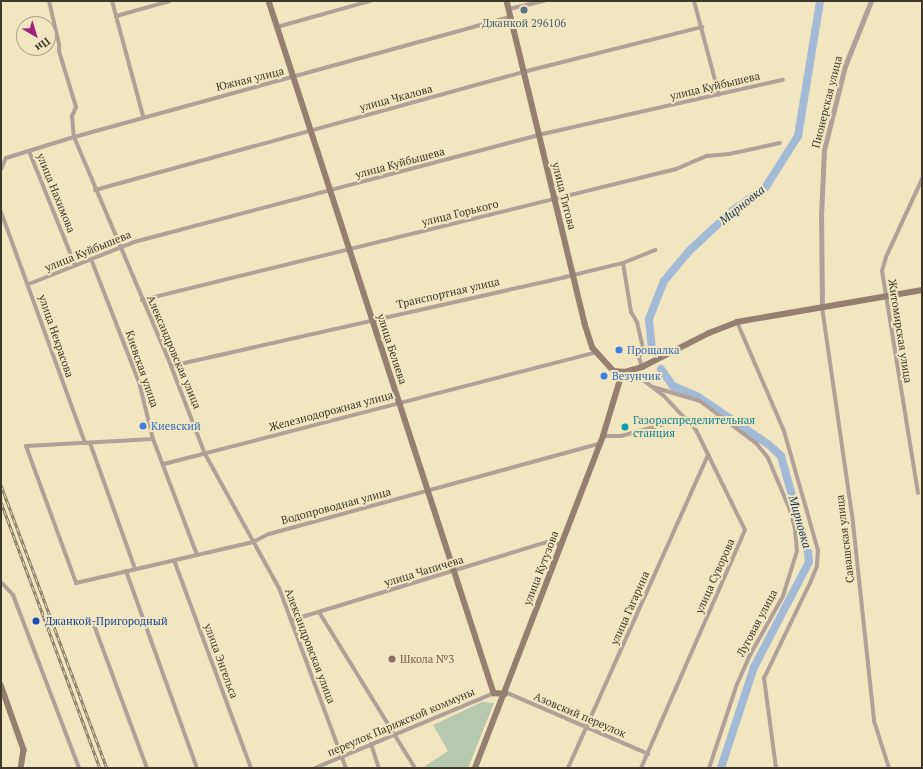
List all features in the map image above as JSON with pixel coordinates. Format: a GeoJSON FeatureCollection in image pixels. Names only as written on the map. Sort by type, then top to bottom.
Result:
{"type":"FeatureCollection","features":[{"type":"Feature","properties":{"kind":"main road","name":"улица Беляева"},"geometry":{"type":"LineString","coordinates":[[269,1],[348,249],[494,693]]}},
{"type":"Feature","properties":{"kind":"main road","name":"улица Титова"},"geometry":{"type":"LineString","coordinates":[[507,1],[538,135],[585,324],[596,352],[614,371],[622,373]]}},
{"type":"Feature","properties":{"kind":"main road"},"geometry":{"type":"LineString","coordinates":[[622,373],[642,367],[709,333],[737,322],[922,290]]}},
{"type":"Feature","properties":{"kind":"main road","name":"улица Кутузова"},"geometry":{"type":"LineString","coordinates":[[475,768],[604,436],[622,373]]}},
{"type":"Feature","properties":{"kind":"main road"},"geometry":{"type":"LineString","coordinates":[[1,686],[24,750],[21,768]]}},
{"type":"Feature","properties":{"kind":"main road"},"geometry":{"type":"LineString","coordinates":[[494,693],[505,693]]}},
{"type":"Feature","properties":{"kind":"street","name":"Александровская улица"},"geometry":{"type":"LineString","coordinates":[[48,1],[59,44],[59,51],[76,106],[72,116],[74,137],[171,366],[205,454],[279,588],[346,768]]}},
{"type":"Feature","properties":{"kind":"street"},"geometry":{"type":"LineString","coordinates":[[112,1],[143,116]]}},
{"type":"Feature","properties":{"kind":"street"},"geometry":{"type":"LineString","coordinates":[[116,16],[170,1]]}},
{"type":"Feature","properties":{"kind":"street"},"geometry":{"type":"LineString","coordinates":[[277,27],[370,1]]}},
{"type":"Feature","properties":{"kind":"street"},"geometry":{"type":"LineString","coordinates":[[509,10],[544,1]]}},
{"type":"Feature","properties":{"kind":"street"},"geometry":{"type":"LineString","coordinates":[[694,1],[719,95]]}},
{"type":"Feature","properties":{"kind":"street","name":"Пионерская улица"},"geometry":{"type":"LineString","coordinates":[[822,307],[821,216],[824,150],[845,66],[871,1]]}},
{"type":"Feature","properties":{"kind":"street","name":"Южная улица"},"geometry":{"type":"LineString","coordinates":[[1,169],[6,158],[143,116],[511,18]]}},
{"type":"Feature","properties":{"kind":"street","name":"улица Чкалова"},"geometry":{"type":"LineString","coordinates":[[96,190],[523,72],[702,27]]}},
{"type":"Feature","properties":{"kind":"street","name":"улица Куйбышева"},"geometry":{"type":"LineString","coordinates":[[29,284],[120,247],[538,135],[783,80]]}},
{"type":"Feature","properties":{"kind":"street","name":"улица Горького"},"geometry":{"type":"LineString","coordinates":[[142,300],[676,169],[707,156],[729,154],[780,143]]}},
{"type":"Feature","properties":{"kind":"street","name":"улица Нахимова"},"geometry":{"type":"LineString","coordinates":[[29,150],[75,265]]}},
{"type":"Feature","properties":{"kind":"street","name":"Житомирская улица"},"geometry":{"type":"LineString","coordinates":[[918,493],[882,271],[886,257],[922,179]]}},
{"type":"Feature","properties":{"kind":"street","name":"улица Некрасова"},"geometry":{"type":"LineString","coordinates":[[1,212],[29,284],[39,318],[135,569]]}},
{"type":"Feature","properties":{"kind":"street","name":"Транспортная улица"},"geometry":{"type":"LineString","coordinates":[[171,366],[623,263],[656,250]]}},
{"type":"Feature","properties":{"kind":"street","name":"Киевская улица"},"geometry":{"type":"LineString","coordinates":[[91,259],[139,382],[153,439],[164,464],[197,555]]}},
{"type":"Feature","properties":{"kind":"street"},"geometry":{"type":"LineString","coordinates":[[623,263],[631,312],[637,322],[643,348],[639,357],[642,367]]}},
{"type":"Feature","properties":{"kind":"street","name":"Савашская улица"},"geometry":{"type":"LineString","coordinates":[[822,307],[852,514],[874,721],[889,768]]}},
{"type":"Feature","properties":{"kind":"street"},"geometry":{"type":"LineString","coordinates":[[737,322],[784,431],[818,550],[817,566],[810,583],[764,678],[776,768]]}},
{"type":"Feature","properties":{"kind":"street","name":"Железнодорожная улица"},"geometry":{"type":"LineString","coordinates":[[164,464],[596,352]]}},
{"type":"Feature","properties":{"kind":"street","name":"улица Суворова"},"geometry":{"type":"LineString","coordinates":[[631,371],[687,418],[696,430],[745,530],[641,768]]}},
{"type":"Feature","properties":{"kind":"street","name":"Луговая улица"},"geometry":{"type":"LineString","coordinates":[[653,388],[700,401],[756,443],[768,458],[790,510],[795,530],[797,551],[783,596],[750,655],[736,687],[709,768]]}},
{"type":"Feature","properties":{"kind":"street"},"geometry":{"type":"LineString","coordinates":[[604,436],[621,436],[687,418]]}},
{"type":"Feature","properties":{"kind":"street"},"geometry":{"type":"LineString","coordinates":[[88,443],[153,439]]}},
{"type":"Feature","properties":{"kind":"street","name":"Водопроводная улица"},"geometry":{"type":"LineString","coordinates":[[88,443],[26,446],[76,583],[253,542],[270,534],[600,444]]}},
{"type":"Feature","properties":{"kind":"street","name":"улица Гагарина"},"geometry":{"type":"LineString","coordinates":[[568,768],[708,455]]}},
{"type":"Feature","properties":{"kind":"street","name":"улица Чапичева"},"geometry":{"type":"LineString","coordinates":[[292,620],[454,572],[547,542],[561,544]]}},
{"type":"Feature","properties":{"kind":"street","name":"улица Энгельса"},"geometry":{"type":"LineString","coordinates":[[174,560],[251,768]]}},
{"type":"Feature","properties":{"kind":"street"},"geometry":{"type":"LineString","coordinates":[[126,571],[197,768]]}},
{"type":"Feature","properties":{"kind":"street"},"geometry":{"type":"LineString","coordinates":[[1,582],[13,595],[79,768]]}},
{"type":"Feature","properties":{"kind":"street"},"geometry":{"type":"LineString","coordinates":[[319,612],[415,768]]}},
{"type":"Feature","properties":{"kind":"street"},"geometry":{"type":"LineString","coordinates":[[91,623],[94,625],[147,768]]}},
{"type":"Feature","properties":{"kind":"street","name":"переулок Парижской коммуны"},"geometry":{"type":"LineString","coordinates":[[315,768],[494,693]]}},
{"type":"Feature","properties":{"kind":"street","name":"Азовский переулок"},"geometry":{"type":"LineString","coordinates":[[505,693],[648,754]]}},
{"type":"Feature","properties":{"kind":"street"},"geometry":{"type":"LineString","coordinates":[[370,744],[380,768]]}},
{"type":"Feature","properties":{"kind":"green space"},"geometry":{"type":"Polygon","coordinates":[[[482,702],[494,703],[468,768],[422,768],[448,751],[433,725],[482,702]]]}},
{"type":"Feature","properties":{"kind":"waterway","name":"Мирновка"},"geometry":{"type":"LineString","coordinates":[[652,349],[649,319],[664,281],[689,251],[732,211],[765,188],[798,136],[820,1]]}},
{"type":"Feature","properties":{"kind":"waterway","name":"Мирновка"},"geometry":{"type":"LineString","coordinates":[[661,369],[673,386],[697,396],[768,444],[781,456],[808,553],[809,562],[754,667],[721,768]]}},
{"type":"Feature","properties":{"kind":"railway"},"geometry":{"type":"LineString","coordinates":[[1,485],[107,768]]}},
{"type":"Feature","properties":{"kind":"railway"},"geometry":{"type":"LineString","coordinates":[[1,502],[100,768]]}},
{"type":"Feature","properties":{"kind":"place","name":"Джанкой 296106"},"geometry":{"type":"Point","coordinates":[524,10]}},
{"type":"Feature","properties":{"kind":"place","name":"Прощалка"},"geometry":{"type":"Point","coordinates":[619,350]}},
{"type":"Feature","properties":{"kind":"place","name":"Везунчик"},"geometry":{"type":"Point","coordinates":[604,376]}},
{"type":"Feature","properties":{"kind":"place","name":"Киевский"},"geometry":{"type":"Point","coordinates":[143,426]}},
{"type":"Feature","properties":{"kind":"place","name":"Газораспределительная станция"},"geometry":{"type":"Point","coordinates":[625,427]}},
{"type":"Feature","properties":{"kind":"place","name":"Джанкой-Пригородный"},"geometry":{"type":"Point","coordinates":[36,621]}},
{"type":"Feature","properties":{"kind":"place","name":"Школа №3"},"geometry":{"type":"Point","coordinates":[392,659]}}]}
